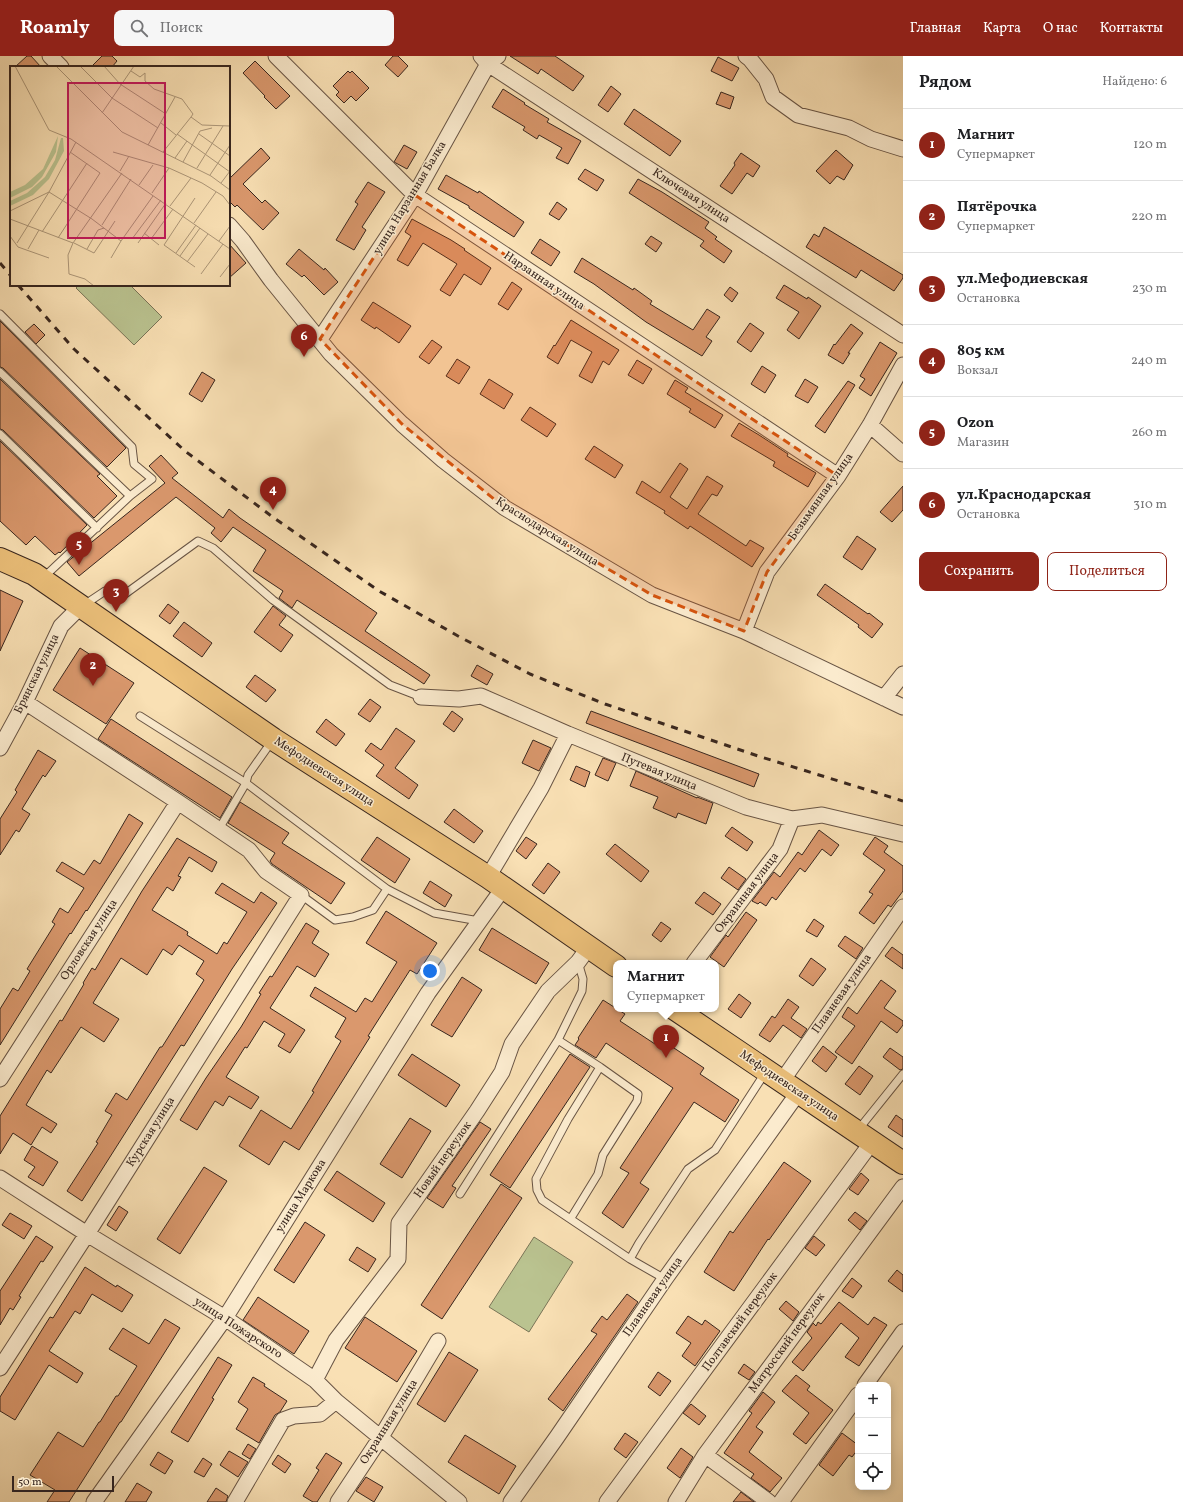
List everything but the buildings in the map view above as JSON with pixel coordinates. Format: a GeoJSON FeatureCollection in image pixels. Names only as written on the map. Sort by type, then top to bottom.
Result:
{"type":"FeatureCollection","features":[{"type":"Feature","properties":{"kind":"main road","name":"Мефодиевская улица"},"geometry":{"type":"LineString","coordinates":[[0,559],[38,577],[273,739],[496,882],[584,954],[613,965]]}},
{"type":"Feature","properties":{"kind":"main road","name":"Мефодиевская улица"},"geometry":{"type":"LineString","coordinates":[[679,1012],[903,1163]]}},
{"type":"Feature","properties":{"kind":"street"},"geometry":{"type":"LineString","coordinates":[[50,56],[60,66]]}},
{"type":"Feature","properties":{"kind":"street","name":"Нарзанная улица"},"geometry":{"type":"LineString","coordinates":[[276,56],[415,195],[838,476]]}},
{"type":"Feature","properties":{"kind":"street"},"geometry":{"type":"LineString","coordinates":[[746,56],[766,79],[773,97],[798,115],[849,128],[871,140],[903,149]]}},
{"type":"Feature","properties":{"kind":"street","name":"улица Нарзанная Балка"},"geometry":{"type":"LineString","coordinates":[[320,339],[415,195],[489,59]]}},
{"type":"Feature","properties":{"kind":"street","name":"Ключевая улица"},"geometry":{"type":"LineString","coordinates":[[489,59],[903,335]]}},
{"type":"Feature","properties":{"kind":"street","name":"Краснодарская улица"},"geometry":{"type":"LineString","coordinates":[[230,226],[243,241],[271,280],[331,354],[402,424],[443,460],[505,508],[652,595],[744,631],[903,707]]}},
{"type":"Feature","properties":{"kind":"street","name":"Безымянная улица"},"geometry":{"type":"LineString","coordinates":[[744,631],[767,572],[838,476],[870,425],[903,365]]}},
{"type":"Feature","properties":{"kind":"street"},"geometry":{"type":"LineString","coordinates":[[870,425],[903,454]]}},
{"type":"Feature","properties":{"kind":"street","name":"Брянская улица"},"geometry":{"type":"LineString","coordinates":[[0,748],[25,702],[61,626],[82,606]]}},
{"type":"Feature","properties":{"kind":"street"},"geometry":{"type":"LineString","coordinates":[[884,698],[903,674]]}},
{"type":"Feature","properties":{"kind":"street","name":"Путевая улица"},"geometry":{"type":"LineString","coordinates":[[421,697],[459,698],[480,696],[746,807],[792,819],[822,815],[903,834]]}},
{"type":"Feature","properties":{"kind":"street"},"geometry":{"type":"LineString","coordinates":[[25,702],[249,850],[266,871],[301,895]]}},
{"type":"Feature","properties":{"kind":"street","name":"улица Маркова"},"geometry":{"type":"LineString","coordinates":[[94,1502],[224,1318],[428,993],[480,921],[496,882],[568,734]]}},
{"type":"Feature","properties":{"kind":"street","name":"Орловская улица"},"geometry":{"type":"LineString","coordinates":[[0,1079],[178,802]]}},
{"type":"Feature","properties":{"kind":"street","name":"Окраинная улица"},"geometry":{"type":"LineString","coordinates":[[696,960],[780,849],[792,819]]}},
{"type":"Feature","properties":{"kind":"street","name":"Курская улица"},"geometry":{"type":"LineString","coordinates":[[0,1368],[87,1234],[301,895]]}},
{"type":"Feature","properties":{"kind":"street","name":"Плавневая улица"},"geometry":{"type":"LineString","coordinates":[[511,1502],[665,1279],[782,1082],[903,907]]}},
{"type":"Feature","properties":{"kind":"street","name":"Новый переулок"},"geometry":{"type":"LineString","coordinates":[[315,1380],[336,1340],[398,1259],[398,1223],[477,1111],[502,1072],[512,1044],[548,991],[584,954]]}},
{"type":"Feature","properties":{"kind":"street","name":"Полтавский переулок"},"geometry":{"type":"LineString","coordinates":[[607,1502],[864,1136]]}},
{"type":"Feature","properties":{"kind":"street","name":"улица Пожарского"},"geometry":{"type":"LineString","coordinates":[[0,1178],[87,1234],[224,1318],[315,1380],[336,1401],[460,1502]]}},
{"type":"Feature","properties":{"kind":"street","name":"Матросский переулок"},"geometry":{"type":"LineString","coordinates":[[676,1502],[705,1455],[903,1186]]}},
{"type":"Feature","properties":{"kind":"street"},"geometry":{"type":"LineString","coordinates":[[867,1382],[903,1332]]}},
{"type":"Feature","properties":{"kind":"street","name":"Окраинная улица"},"geometry":{"type":"LineString","coordinates":[[338,1502],[380,1437],[438,1341]]}},
{"type":"Feature","properties":{"kind":"street"},"geometry":{"type":"LineString","coordinates":[[781,1502],[855,1399]]}},
{"type":"Feature","properties":{"kind":"street"},"geometry":{"type":"LineString","coordinates":[[235,1502],[283,1420],[294,1416],[320,1414],[336,1401]]}},
{"type":"Feature","properties":{"kind":"street"},"geometry":{"type":"LineString","coordinates":[[705,1455],[769,1502]]}},
{"type":"Feature","properties":{"kind":"lane"},"geometry":{"type":"LineString","coordinates":[[0,314],[132,447],[134,464],[152,479],[130,496],[97,528],[38,577]]}},
{"type":"Feature","properties":{"kind":"lane"},"geometry":{"type":"LineString","coordinates":[[0,372],[130,496]]}},
{"type":"Feature","properties":{"kind":"lane"},"geometry":{"type":"LineString","coordinates":[[0,434],[97,528]]}},
{"type":"Feature","properties":{"kind":"lane"},"geometry":{"type":"LineString","coordinates":[[82,606],[105,591],[125,594],[198,541],[213,548],[273,600],[390,685],[421,697]]}},
{"type":"Feature","properties":{"kind":"lane"},"geometry":{"type":"LineString","coordinates":[[140,716],[246,783],[387,889],[434,913],[480,921]]}},
{"type":"Feature","properties":{"kind":"lane"},"geometry":{"type":"LineString","coordinates":[[218,829],[246,783],[248,775],[273,739]]}},
{"type":"Feature","properties":{"kind":"lane"},"geometry":{"type":"LineString","coordinates":[[301,895],[335,920],[353,917],[373,910],[387,889]]}},
{"type":"Feature","properties":{"kind":"lane"},"geometry":{"type":"LineString","coordinates":[[460,1194],[558,1040],[582,991],[584,954]]}},
{"type":"Feature","properties":{"kind":"lane"},"geometry":{"type":"LineString","coordinates":[[558,1040],[638,1094],[637,1101],[603,1155],[598,1174],[571,1218]]}},
{"type":"Feature","properties":{"kind":"lane"},"geometry":{"type":"LineString","coordinates":[[600,1067],[568,1119],[536,1179],[537,1190],[542,1200],[630,1259],[665,1279]]}},
{"type":"Feature","properties":{"kind":"lane"},"geometry":{"type":"LineString","coordinates":[[864,1136],[903,1074]]}},
{"type":"Feature","properties":{"kind":"lane"},"geometry":{"type":"LineString","coordinates":[[630,1259],[639,1242],[688,1169],[715,1150],[782,1082]]}},
{"type":"Feature","properties":{"kind":"highlighted area"},"geometry":{"type":"Polygon","coordinates":[[[415,195],[838,476],[767,572],[744,631],[652,595],[505,508],[402,424],[320,339],[415,195]]]}},
{"type":"Feature","properties":{"kind":"green space"},"geometry":{"type":"Polygon","coordinates":[[[78,286],[131,286],[162,317],[134,345],[76,288],[78,286]]]}},
{"type":"Feature","properties":{"kind":"green space"},"geometry":{"type":"Polygon","coordinates":[[[534,1237],[573,1262],[529,1332],[489,1307],[534,1237]]]}},
{"type":"Feature","properties":{"kind":"railway"},"geometry":{"type":"LineString","coordinates":[[0,263],[10,275]]}},
{"type":"Feature","properties":{"kind":"railway"},"geometry":{"type":"LineString","coordinates":[[19,286],[74,349],[185,451],[274,518],[379,591],[458,636],[530,674],[605,704],[758,756],[903,801]]}},
{"type":"Feature","properties":{"kind":"place","name":"ул.Краснодарская"},"geometry":{"type":"Point","coordinates":[304,357]}},
{"type":"Feature","properties":{"kind":"place","name":"805 км"},"geometry":{"type":"Point","coordinates":[273,510]}},
{"type":"Feature","properties":{"kind":"place","name":"Ozon"},"geometry":{"type":"Point","coordinates":[79,565]}},
{"type":"Feature","properties":{"kind":"place","name":"ул.Мефодиевская"},"geometry":{"type":"Point","coordinates":[116,612]}},
{"type":"Feature","properties":{"kind":"place","name":"Пятёрочка"},"geometry":{"type":"Point","coordinates":[93,686]}},
{"type":"Feature","properties":{"kind":"place","name":"Магнит"},"geometry":{"type":"Point","coordinates":[666,1058]}}]}
